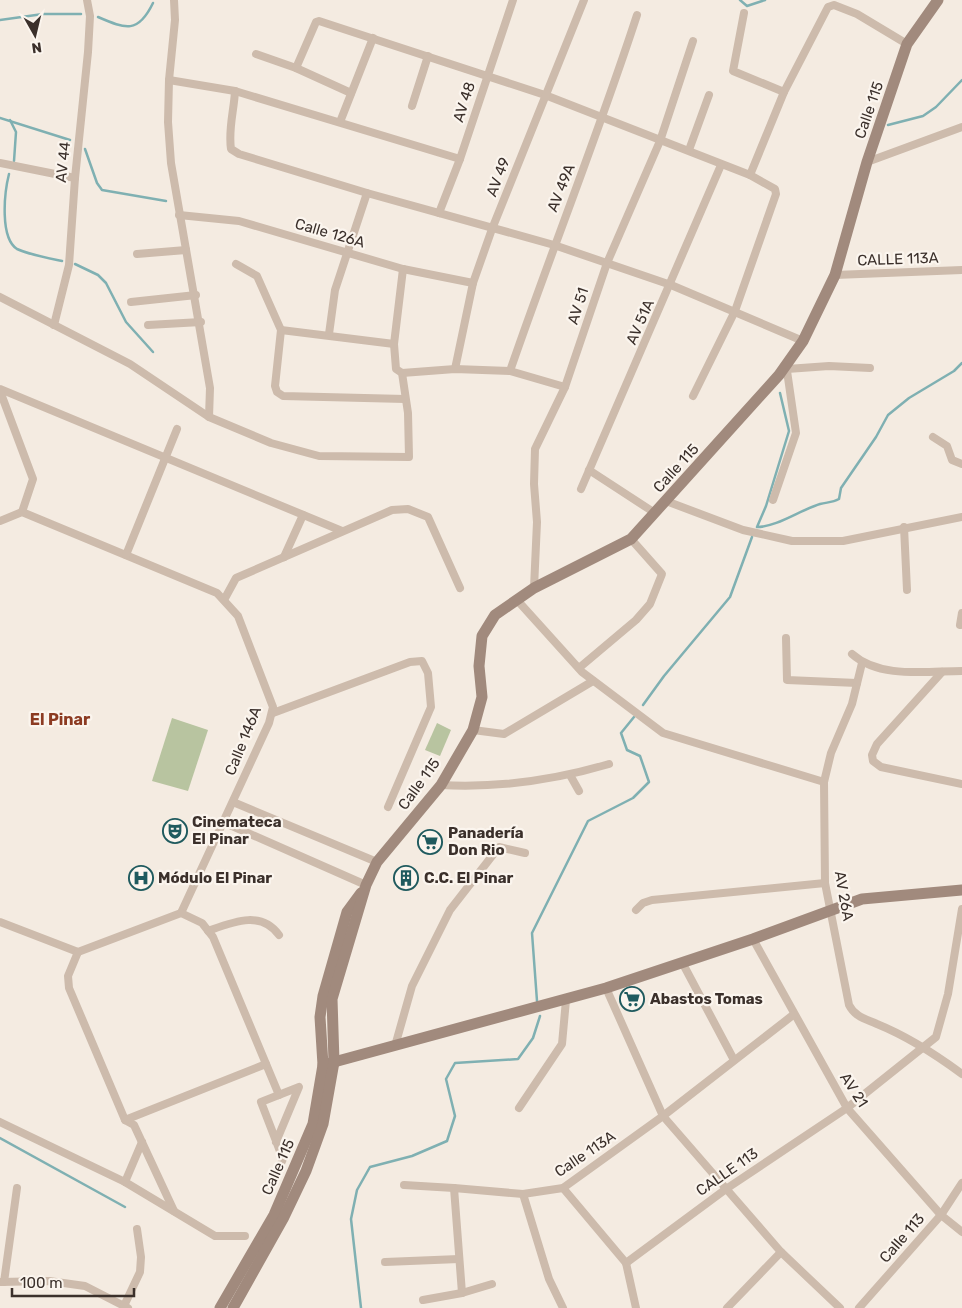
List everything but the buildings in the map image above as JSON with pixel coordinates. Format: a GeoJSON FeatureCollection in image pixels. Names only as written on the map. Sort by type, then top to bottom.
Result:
{"type":"FeatureCollection","features":[{"type":"Feature","properties":{"kind":"main road","name":"Calle 115"},"geometry":{"type":"LineString","coordinates":[[232,1308],[284,1216],[306,1171],[322,1124],[332,999],[366,885],[377,862],[441,785],[473,730],[482,697],[479,666],[482,636],[495,615],[534,588],[631,540],[787,367],[803,341],[835,275],[867,162],[907,44],[938,0]]}},
{"type":"Feature","properties":{"kind":"main road"},"geometry":{"type":"LineString","coordinates":[[328,1063],[606,988],[682,964],[862,899],[962,890]]}},
{"type":"Feature","properties":{"kind":"main road","name":"Calle 115"},"geometry":{"type":"LineString","coordinates":[[220,1308],[274,1215],[296,1167],[313,1124],[328,1063]]}},
{"type":"Feature","properties":{"kind":"street","name":"AV 44"},"geometry":{"type":"LineString","coordinates":[[54,325],[69,265],[75,178],[88,52],[90,16],[87,0]]}},
{"type":"Feature","properties":{"kind":"street"},"geometry":{"type":"LineString","coordinates":[[174,0],[175,20],[169,80],[168,122],[171,163],[179,215],[196,295],[210,388],[209,417]]}},
{"type":"Feature","properties":{"kind":"street","name":"AV 48"},"geometry":{"type":"LineString","coordinates":[[439,213],[460,159],[513,0]]}},
{"type":"Feature","properties":{"kind":"street","name":"AV 49"},"geometry":{"type":"LineString","coordinates":[[454,369],[474,283],[492,229],[584,0]]}},
{"type":"Feature","properties":{"kind":"street"},"geometry":{"type":"LineString","coordinates":[[750,175],[784,92],[828,7],[834,5],[857,14],[907,44]]}},
{"type":"Feature","properties":{"kind":"street"},"geometry":{"type":"LineString","coordinates":[[744,13],[733,71],[784,92]]}},
{"type":"Feature","properties":{"kind":"street","name":"AV 49A"},"geometry":{"type":"LineString","coordinates":[[510,372],[554,245],[603,119],[638,15]]}},
{"type":"Feature","properties":{"kind":"street"},"geometry":{"type":"LineString","coordinates":[[296,68],[316,22],[319,21],[545,94],[603,119],[660,141],[690,150],[721,165],[750,175],[775,189],[776,194],[735,310],[693,396]]}},
{"type":"Feature","properties":{"kind":"street"},"geometry":{"type":"LineString","coordinates":[[340,122],[373,38]]}},
{"type":"Feature","properties":{"kind":"street","name":"AV 51"},"geometry":{"type":"LineString","coordinates":[[534,588],[537,522],[534,484],[535,449],[565,387],[607,263],[660,141],[693,41]]}},
{"type":"Feature","properties":{"kind":"street"},"geometry":{"type":"LineString","coordinates":[[256,54],[296,68],[351,93]]}},
{"type":"Feature","properties":{"kind":"street"},"geometry":{"type":"LineString","coordinates":[[412,106],[428,56]]}},
{"type":"Feature","properties":{"kind":"street"},"geometry":{"type":"LineString","coordinates":[[169,80],[235,91],[460,159]]}},
{"type":"Feature","properties":{"kind":"street"},"geometry":{"type":"LineString","coordinates":[[235,91],[230,116],[231,149],[239,154],[367,193],[554,245],[671,285],[735,310],[803,341]]}},
{"type":"Feature","properties":{"kind":"street"},"geometry":{"type":"LineString","coordinates":[[690,150],[709,95]]}},
{"type":"Feature","properties":{"kind":"street"},"geometry":{"type":"LineString","coordinates":[[867,162],[962,127]]}},
{"type":"Feature","properties":{"kind":"street"},"geometry":{"type":"LineString","coordinates":[[0,163],[75,178]]}},
{"type":"Feature","properties":{"kind":"street","name":"AV 51A"},"geometry":{"type":"LineString","coordinates":[[581,489],[671,285],[721,165]]}},
{"type":"Feature","properties":{"kind":"street"},"geometry":{"type":"LineString","coordinates":[[329,334],[336,290],[367,193]]}},
{"type":"Feature","properties":{"kind":"street","name":"Calle 126A"},"geometry":{"type":"LineString","coordinates":[[179,215],[239,221],[403,269],[474,283]]}},
{"type":"Feature","properties":{"kind":"street"},"geometry":{"type":"LineString","coordinates":[[137,254],[186,250]]}},
{"type":"Feature","properties":{"kind":"street"},"geometry":{"type":"LineString","coordinates":[[236,264],[257,276],[281,330],[275,386],[277,392],[283,396],[405,400]]}},
{"type":"Feature","properties":{"kind":"street"},"geometry":{"type":"LineString","coordinates":[[403,269],[394,344],[396,369],[402,373],[454,369],[510,372],[565,387]]}},
{"type":"Feature","properties":{"kind":"street","name":"CALLE 113A"},"geometry":{"type":"LineString","coordinates":[[835,275],[962,270]]}},
{"type":"Feature","properties":{"kind":"street"},"geometry":{"type":"LineString","coordinates":[[131,302],[196,295]]}},
{"type":"Feature","properties":{"kind":"street"},"geometry":{"type":"LineString","coordinates":[[0,298],[130,364],[209,417],[271,443],[319,456],[409,457],[402,373]]}},
{"type":"Feature","properties":{"kind":"street"},"geometry":{"type":"LineString","coordinates":[[148,325],[200,322]]}},
{"type":"Feature","properties":{"kind":"street"},"geometry":{"type":"LineString","coordinates":[[281,330],[329,334],[394,344]]}},
{"type":"Feature","properties":{"kind":"street"},"geometry":{"type":"LineString","coordinates":[[773,500],[796,433],[787,367],[829,366],[870,368]]}},
{"type":"Feature","properties":{"kind":"street"},"geometry":{"type":"LineString","coordinates":[[0,390],[342,531]]}},
{"type":"Feature","properties":{"kind":"street"},"geometry":{"type":"LineString","coordinates":[[0,390],[33,479],[22,512],[0,521]]}},
{"type":"Feature","properties":{"kind":"street"},"geometry":{"type":"LineString","coordinates":[[126,556],[177,429]]}},
{"type":"Feature","properties":{"kind":"street"},"geometry":{"type":"LineString","coordinates":[[933,436],[947,446],[952,460],[962,464]]}},
{"type":"Feature","properties":{"kind":"street"},"geometry":{"type":"LineString","coordinates":[[589,470],[655,513]]}},
{"type":"Feature","properties":{"kind":"street"},"geometry":{"type":"LineString","coordinates":[[666,501],[743,530],[792,540],[843,541],[904,527],[962,517]]}},
{"type":"Feature","properties":{"kind":"street"},"geometry":{"type":"LineString","coordinates":[[224,600],[236,578],[392,510],[408,508],[428,518],[460,588]]}},
{"type":"Feature","properties":{"kind":"street","name":"Calle 146A"},"geometry":{"type":"LineString","coordinates":[[22,512],[217,593],[238,616],[273,707],[273,714],[181,913]]}},
{"type":"Feature","properties":{"kind":"street"},"geometry":{"type":"LineString","coordinates":[[284,557],[303,515]]}},
{"type":"Feature","properties":{"kind":"street"},"geometry":{"type":"LineString","coordinates":[[904,527],[907,590]]}},
{"type":"Feature","properties":{"kind":"street"},"geometry":{"type":"LineString","coordinates":[[579,668],[636,620],[650,604],[662,574],[631,540]]}},
{"type":"Feature","properties":{"kind":"street"},"geometry":{"type":"LineString","coordinates":[[517,600],[579,668],[668,736],[824,782]]}},
{"type":"Feature","properties":{"kind":"street"},"geometry":{"type":"LineString","coordinates":[[960,625],[962,612]]}},
{"type":"Feature","properties":{"kind":"street"},"geometry":{"type":"LineString","coordinates":[[786,638],[787,680],[857,683]]}},
{"type":"Feature","properties":{"kind":"street"},"geometry":{"type":"LineString","coordinates":[[852,654],[862,664],[906,672],[962,671]]}},
{"type":"Feature","properties":{"kind":"street"},"geometry":{"type":"LineString","coordinates":[[273,714],[410,662],[422,661],[428,673],[431,707],[388,807]]}},
{"type":"Feature","properties":{"kind":"street","name":"AV 26A"},"geometry":{"type":"LineString","coordinates":[[862,664],[848,718],[828,762],[824,782],[825,882],[852,1011],[856,1015],[898,1032],[924,1046],[962,1074]]}},
{"type":"Feature","properties":{"kind":"street"},"geometry":{"type":"LineString","coordinates":[[942,672],[877,744],[872,755],[872,761],[881,767],[962,784]]}},
{"type":"Feature","properties":{"kind":"street"},"geometry":{"type":"LineString","coordinates":[[473,730],[504,734],[593,680]]}},
{"type":"Feature","properties":{"kind":"street"},"geometry":{"type":"LineString","coordinates":[[441,785],[477,787],[570,775],[609,764]]}},
{"type":"Feature","properties":{"kind":"street"},"geometry":{"type":"LineString","coordinates":[[570,775],[579,791]]}},
{"type":"Feature","properties":{"kind":"street"},"geometry":{"type":"LineString","coordinates":[[233,802],[377,862]]}},
{"type":"Feature","properties":{"kind":"street"},"geometry":{"type":"LineString","coordinates":[[223,822],[366,885]]}},
{"type":"Feature","properties":{"kind":"street"},"geometry":{"type":"LineString","coordinates":[[395,1046],[412,986],[450,910],[499,847],[525,853]]}},
{"type":"Feature","properties":{"kind":"street"},"geometry":{"type":"LineString","coordinates":[[636,910],[643,903],[652,900],[825,882]]}},
{"type":"Feature","properties":{"kind":"street","name":"CALLE 113"},"geometry":{"type":"LineString","coordinates":[[626,1263],[726,1189],[846,1108],[924,1046],[938,1032],[948,994],[962,909]]}},
{"type":"Feature","properties":{"kind":"street"},"geometry":{"type":"LineString","coordinates":[[0,922],[78,952],[181,913],[202,923],[208,931],[278,1095]]}},
{"type":"Feature","properties":{"kind":"street"},"geometry":{"type":"LineString","coordinates":[[208,931],[237,920],[263,921],[272,925],[279,935]]}},
{"type":"Feature","properties":{"kind":"street","name":"AV 21"},"geometry":{"type":"LineString","coordinates":[[753,939],[846,1108],[941,1215],[962,1232]]}},
{"type":"Feature","properties":{"kind":"street"},"geometry":{"type":"LineString","coordinates":[[78,952],[68,976],[69,988],[125,1120],[134,1125],[174,1211]]}},
{"type":"Feature","properties":{"kind":"street"},"geometry":{"type":"LineString","coordinates":[[682,964],[734,1060]]}},
{"type":"Feature","properties":{"kind":"street"},"geometry":{"type":"LineString","coordinates":[[606,988],[663,1116],[781,1252],[840,1308]]}},
{"type":"Feature","properties":{"kind":"street"},"geometry":{"type":"LineString","coordinates":[[519,1108],[562,1044],[566,1000]]}},
{"type":"Feature","properties":{"kind":"street","name":"Calle 113A"},"geometry":{"type":"LineString","coordinates":[[404,1185],[523,1194],[563,1188],[663,1116],[793,1014]]}},
{"type":"Feature","properties":{"kind":"street"},"geometry":{"type":"LineString","coordinates":[[125,1120],[266,1064]]}},
{"type":"Feature","properties":{"kind":"street"},"geometry":{"type":"LineString","coordinates":[[271,1186],[282,1159],[261,1102],[298,1087],[276,1142]]}},
{"type":"Feature","properties":{"kind":"street"},"geometry":{"type":"LineString","coordinates":[[0,1122],[125,1182],[215,1236],[245,1236]]}},
{"type":"Feature","properties":{"kind":"street"},"geometry":{"type":"LineString","coordinates":[[125,1182],[142,1142]]}},
{"type":"Feature","properties":{"kind":"street","name":"Calle 113"},"geometry":{"type":"LineString","coordinates":[[859,1308],[941,1215],[962,1183]]}},
{"type":"Feature","properties":{"kind":"street"},"geometry":{"type":"LineString","coordinates":[[17,1188],[2,1282],[49,1281],[85,1286],[125,1307],[140,1272],[142,1257],[138,1229]]}},
{"type":"Feature","properties":{"kind":"street"},"geometry":{"type":"LineString","coordinates":[[454,1188],[462,1293]]}},
{"type":"Feature","properties":{"kind":"street"},"geometry":{"type":"LineString","coordinates":[[563,1188],[626,1263],[636,1308]]}},
{"type":"Feature","properties":{"kind":"street"},"geometry":{"type":"LineString","coordinates":[[523,1194],[549,1279],[563,1308]]}},
{"type":"Feature","properties":{"kind":"street"},"geometry":{"type":"LineString","coordinates":[[727,1308],[781,1252]]}},
{"type":"Feature","properties":{"kind":"street"},"geometry":{"type":"LineString","coordinates":[[385,1262],[459,1259]]}},
{"type":"Feature","properties":{"kind":"street"},"geometry":{"type":"LineString","coordinates":[[423,1300],[462,1293],[492,1284]]}},
{"type":"Feature","properties":{"kind":"green space"},"geometry":{"type":"Polygon","coordinates":[[[172,718],[208,730],[188,791],[152,781],[172,718]]]}},
{"type":"Feature","properties":{"kind":"green space"},"geometry":{"type":"Polygon","coordinates":[[[437,723],[451,730],[440,756],[425,750],[437,723]]]}},
{"type":"Feature","properties":{"kind":"waterway"},"geometry":{"type":"LineString","coordinates":[[740,0],[747,6],[765,0]]}},
{"type":"Feature","properties":{"kind":"waterway"},"geometry":{"type":"LineString","coordinates":[[98,17],[116,24],[130,26],[142,20],[153,3]]}},
{"type":"Feature","properties":{"kind":"waterway"},"geometry":{"type":"LineString","coordinates":[[0,20],[43,14],[81,14]]}},
{"type":"Feature","properties":{"kind":"waterway"},"geometry":{"type":"LineString","coordinates":[[888,125],[923,116],[936,107],[962,80]]}},
{"type":"Feature","properties":{"kind":"waterway"},"geometry":{"type":"LineString","coordinates":[[0,118],[70,140]]}},
{"type":"Feature","properties":{"kind":"waterway"},"geometry":{"type":"LineString","coordinates":[[10,120],[16,132],[14,161]]}},
{"type":"Feature","properties":{"kind":"waterway"},"geometry":{"type":"LineString","coordinates":[[85,149],[97,183],[102,190],[166,201]]}},
{"type":"Feature","properties":{"kind":"waterway"},"geometry":{"type":"LineString","coordinates":[[9,174],[5,215],[8,235],[12,243],[17,249],[22,251],[62,261]]}},
{"type":"Feature","properties":{"kind":"waterway"},"geometry":{"type":"LineString","coordinates":[[75,264],[98,275],[106,283],[126,322],[153,352]]}},
{"type":"Feature","properties":{"kind":"waterway"},"geometry":{"type":"LineString","coordinates":[[780,393],[789,431],[766,506],[757,527],[772,524],[820,504],[839,499],[841,488],[876,437],[888,415],[909,398],[954,371],[962,363]]}},
{"type":"Feature","properties":{"kind":"waterway"},"geometry":{"type":"LineString","coordinates":[[643,705],[664,676],[730,597],[752,537]]}},
{"type":"Feature","properties":{"kind":"waterway"},"geometry":{"type":"LineString","coordinates":[[537,1001],[532,933],[588,821],[633,798],[649,782],[640,756],[627,750],[621,733],[634,717]]}},
{"type":"Feature","properties":{"kind":"waterway"},"geometry":{"type":"LineString","coordinates":[[361,1308],[351,1219],[357,1190],[370,1167],[412,1156],[447,1141],[455,1116],[446,1079],[455,1063],[518,1059],[533,1038],[540,1016]]}},
{"type":"Feature","properties":{"kind":"waterway"},"geometry":{"type":"LineString","coordinates":[[0,1138],[125,1207]]}},
{"type":"Feature","properties":{"kind":"place","name":"Cinemateca El Pinar"},"geometry":{"type":"Point","coordinates":[175,831]}},
{"type":"Feature","properties":{"kind":"place","name":"Panadería Don Rio"},"geometry":{"type":"Point","coordinates":[430,842]}},
{"type":"Feature","properties":{"kind":"place","name":"Módulo El Pinar"},"geometry":{"type":"Point","coordinates":[141,878]}},
{"type":"Feature","properties":{"kind":"place","name":"C.C. El Pinar"},"geometry":{"type":"Point","coordinates":[406,878]}},
{"type":"Feature","properties":{"kind":"place","name":"Abastos Tomas"},"geometry":{"type":"Point","coordinates":[632,999]}},
{"type":"Feature","properties":{"kind":"district","name":"El Pinar"},"geometry":{"type":"Point","coordinates":[60,719]}}]}
